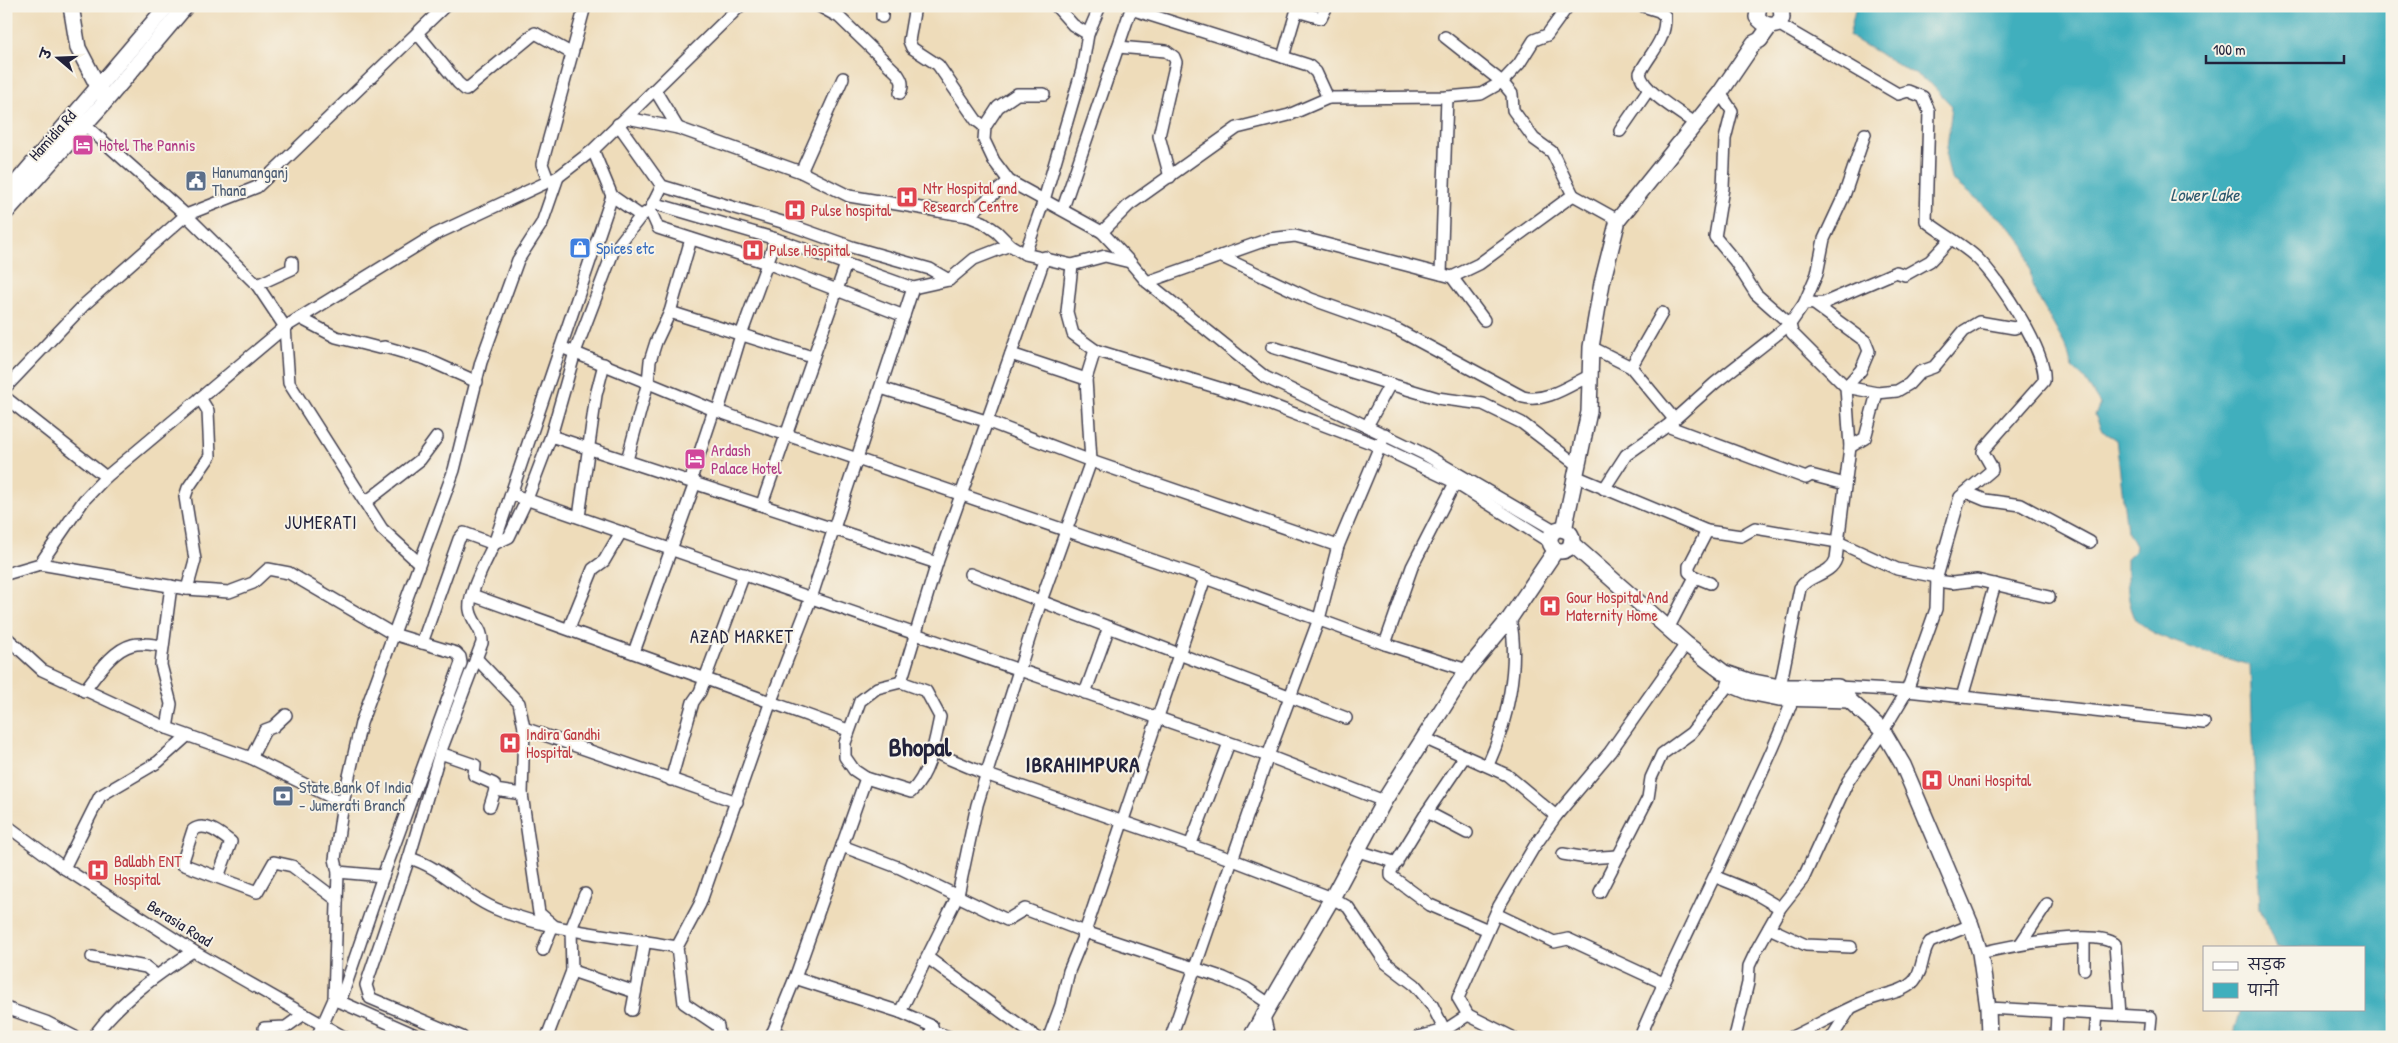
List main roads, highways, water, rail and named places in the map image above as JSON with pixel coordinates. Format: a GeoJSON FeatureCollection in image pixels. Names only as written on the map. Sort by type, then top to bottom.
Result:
{"type":"FeatureCollection","features":[{"type":"Feature","properties":{"kind":"main road"},"geometry":{"type":"LineString","coordinates":[[71,6],[76,26],[75,33],[78,48],[84,62],[90,68],[99,86],[104,103]]}},
{"type":"Feature","properties":{"kind":"main road","name":"Hamidia Rd"},"geometry":{"type":"LineString","coordinates":[[6,195],[167,6]]}},
{"type":"Feature","properties":{"kind":"main road","name":"Hamidia Rd"},"geometry":{"type":"LineString","coordinates":[[6,212],[85,125],[186,6]]}},
{"type":"Feature","properties":{"kind":"main road"},"geometry":{"type":"LineString","coordinates":[[1251,1037],[1332,898],[1384,801],[1467,670],[1510,618],[1560,541],[1589,412],[1591,347],[1602,283],[1618,220],[1720,93],[1754,43],[1760,40],[1767,19],[1783,14],[1781,6]]}},
{"type":"Feature","properties":{"kind":"main road"},"geometry":{"type":"LineString","coordinates":[[1560,541],[1669,627],[1683,647],[1723,672],[1749,681],[1795,692],[1848,700]]}},
{"type":"Feature","properties":{"kind":"main road"},"geometry":{"type":"LineString","coordinates":[[1560,541],[1729,684],[1749,692],[1778,698],[1795,692],[1838,687],[1848,700],[1883,731],[1903,765],[1971,925],[1980,953],[1990,1037]]}},
{"type":"Feature","properties":{"kind":"water","name":"Lower Lake"},"geometry":{"type":"Polygon","coordinates":[[[1856,6],[2392,6],[2392,1037],[2233,1037],[2241,1010],[2366,1010],[2366,946],[2276,946],[2260,909],[2250,665],[2169,640],[2141,624],[2134,616],[2128,594],[2127,558],[2134,551],[2135,546],[2127,531],[2116,439],[2102,431],[2095,415],[2100,404],[2084,379],[2072,368],[2067,349],[2034,290],[2025,246],[2009,226],[1951,179],[1946,156],[1952,106],[1930,83],[1849,36],[1856,6]]]}},
{"type":"Feature","properties":{"kind":"place","name":"Hotel The Pannis"},"geometry":{"type":"Point","coordinates":[83,145]}},
{"type":"Feature","properties":{"kind":"place","name":"Hanumanganj Thana"},"geometry":{"type":"Point","coordinates":[196,181]}},
{"type":"Feature","properties":{"kind":"place","name":"Ntr Hospital and Research Centre"},"geometry":{"type":"Point","coordinates":[907,197]}},
{"type":"Feature","properties":{"kind":"place","name":"Pulse hospital"},"geometry":{"type":"Point","coordinates":[795,210]}},
{"type":"Feature","properties":{"kind":"place","name":"Spices etc"},"geometry":{"type":"Point","coordinates":[580,248]}},
{"type":"Feature","properties":{"kind":"place","name":"Pulse Hospital"},"geometry":{"type":"Point","coordinates":[753,250]}},
{"type":"Feature","properties":{"kind":"place","name":"Ardash Palace Hotel"},"geometry":{"type":"Point","coordinates":[695,459]}},
{"type":"Feature","properties":{"kind":"place","name":"Gour Hospital And Maternity Home"},"geometry":{"type":"Point","coordinates":[1550,606]}},
{"type":"Feature","properties":{"kind":"place","name":"Indira Gandhi Hospital"},"geometry":{"type":"Point","coordinates":[510,743]}},
{"type":"Feature","properties":{"kind":"place","name":"Unani Hospital"},"geometry":{"type":"Point","coordinates":[1932,780]}},
{"type":"Feature","properties":{"kind":"place","name":"State Bank Of India - Jumerati Branch"},"geometry":{"type":"Point","coordinates":[283,796]}},
{"type":"Feature","properties":{"kind":"place","name":"Ballabh ENT Hospital"},"geometry":{"type":"Point","coordinates":[98,870]}},
{"type":"Feature","properties":{"kind":"district","name":"JUMERATI"},"geometry":{"type":"Point","coordinates":[321,523]}},
{"type":"Feature","properties":{"kind":"district","name":"AZAD MARKET"},"geometry":{"type":"Point","coordinates":[742,637]}},
{"type":"Feature","properties":{"kind":"district","name":"Bhopal"},"geometry":{"type":"Point","coordinates":[920,747]}},
{"type":"Feature","properties":{"kind":"district","name":"IBRAHIMPURA"},"geometry":{"type":"Point","coordinates":[1083,765]}}]}
